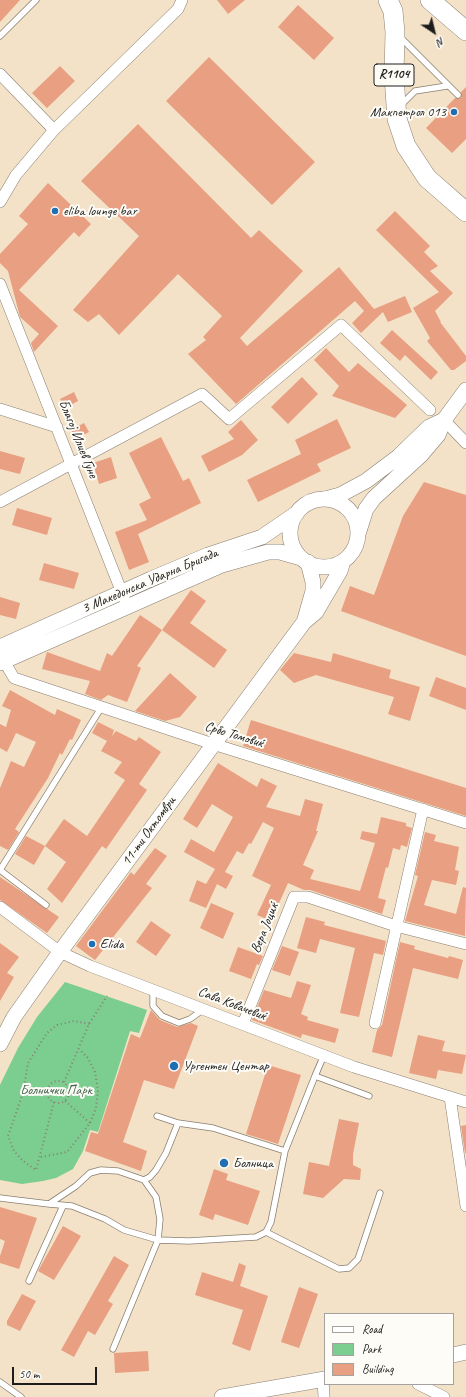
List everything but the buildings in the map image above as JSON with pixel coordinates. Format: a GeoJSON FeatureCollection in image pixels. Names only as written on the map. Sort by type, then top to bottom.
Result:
{"type":"FeatureCollection","features":[{"type":"Feature","properties":{"kind":"highway","name":"R1104"},"geometry":{"type":"LineString","coordinates":[[388,0],[393,11],[395,32],[394,76],[398,119],[406,146],[422,172],[466,212]]}},
{"type":"Feature","properties":{"kind":"highway"},"geometry":{"type":"LineString","coordinates":[[430,0],[466,31]]}},
{"type":"Feature","properties":{"kind":"main road"},"geometry":{"type":"LineString","coordinates":[[304,622],[316,612],[340,571],[343,561],[353,550],[358,537],[361,522],[374,498],[421,455],[438,435],[444,420],[466,390]]}},
{"type":"Feature","properties":{"kind":"main road"},"geometry":{"type":"LineString","coordinates":[[304,622],[313,591],[313,582],[304,560],[294,548],[291,536],[291,528],[297,513],[309,503],[340,495],[366,481],[398,457],[429,428],[444,420]]}},
{"type":"Feature","properties":{"kind":"main road"},"geometry":{"type":"LineString","coordinates":[[325,499],[333,500],[347,508],[356,521],[358,537]]}},
{"type":"Feature","properties":{"kind":"main road","name":"3 Македонска Ударна Бригада"},"geometry":{"type":"LineString","coordinates":[[1,657],[122,592],[208,555],[262,537],[297,513]]}},
{"type":"Feature","properties":{"kind":"main road","name":"3 Македонска Ударна Бригада"},"geometry":{"type":"LineString","coordinates":[[1,657],[222,565],[254,555],[280,552],[304,560]]}},
{"type":"Feature","properties":{"kind":"main road"},"geometry":{"type":"LineString","coordinates":[[304,560],[326,566],[343,561]]}},
{"type":"Feature","properties":{"kind":"main road","name":"11-ти Октомври"},"geometry":{"type":"LineString","coordinates":[[0,1044],[14,1017],[60,952],[304,622]]}},
{"type":"Feature","properties":{"kind":"main road"},"geometry":{"type":"LineString","coordinates":[[454,1355],[466,1352]]}},
{"type":"Feature","properties":{"kind":"main road"},"geometry":{"type":"LineString","coordinates":[[222,1397],[242,1395],[324,1379]]}},
{"type":"Feature","properties":{"kind":"street"},"geometry":{"type":"LineString","coordinates":[[0,202],[16,175],[54,130],[178,9],[182,0]]}},
{"type":"Feature","properties":{"kind":"street"},"geometry":{"type":"LineString","coordinates":[[0,74],[54,130]]}},
{"type":"Feature","properties":{"kind":"street","name":"Благој Илиев Гуне"},"geometry":{"type":"LineString","coordinates":[[0,284],[128,605]]}},
{"type":"Feature","properties":{"kind":"street"},"geometry":{"type":"LineString","coordinates":[[0,502],[202,394],[229,419],[341,326],[430,410]]}},
{"type":"Feature","properties":{"kind":"street"},"geometry":{"type":"LineString","coordinates":[[0,409],[57,427]]}},
{"type":"Feature","properties":{"kind":"street"},"geometry":{"type":"LineString","coordinates":[[444,420],[466,443]]}},
{"type":"Feature","properties":{"kind":"street","name":"Србо Томовиќ"},"geometry":{"type":"LineString","coordinates":[[1,657],[14,678],[213,744],[466,823]]}},
{"type":"Feature","properties":{"kind":"street"},"geometry":{"type":"LineString","coordinates":[[375,1023],[423,809]]}},
{"type":"Feature","properties":{"kind":"street","name":"Вера Јоциќ"},"geometry":{"type":"LineString","coordinates":[[243,1024],[294,897],[308,897],[396,926],[466,944]]}},
{"type":"Feature","properties":{"kind":"street","name":"Сава Ковачевиќ"},"geometry":{"type":"LineString","coordinates":[[0,907],[60,952],[90,966],[354,1067],[466,1102]]}},
{"type":"Feature","properties":{"kind":"street"},"geometry":{"type":"LineString","coordinates":[[450,1098],[466,1206]]}},
{"type":"Feature","properties":{"kind":"street"},"geometry":{"type":"LineString","coordinates":[[324,1379],[324,1397]]}},
{"type":"Feature","properties":{"kind":"street"},"geometry":{"type":"LineString","coordinates":[[420,1385],[444,1397]]}},
{"type":"Feature","properties":{"kind":"lane"},"geometry":{"type":"LineString","coordinates":[[0,36],[36,0]]}},
{"type":"Feature","properties":{"kind":"lane"},"geometry":{"type":"LineString","coordinates":[[395,32],[447,86],[458,95]]}},
{"type":"Feature","properties":{"kind":"lane"},"geometry":{"type":"LineString","coordinates":[[398,119],[401,103],[414,91],[447,86]]}},
{"type":"Feature","properties":{"kind":"lane"},"geometry":{"type":"LineString","coordinates":[[46,905],[0,870],[101,708]]}},
{"type":"Feature","properties":{"kind":"lane"},"geometry":{"type":"LineString","coordinates":[[153,989],[153,1006],[162,1016],[179,1023],[190,1019],[204,1009]]}},
{"type":"Feature","properties":{"kind":"lane"},"geometry":{"type":"LineString","coordinates":[[0,1198],[72,1206],[87,1211],[124,1230],[158,1240],[189,1241],[256,1237],[266,1232],[272,1222],[285,1151],[324,1055]]}},
{"type":"Feature","properties":{"kind":"lane"},"geometry":{"type":"LineString","coordinates":[[315,1076],[369,1096]]}},
{"type":"Feature","properties":{"kind":"lane"},"geometry":{"type":"LineString","coordinates":[[157,1116],[178,1123],[213,1128],[285,1151]]}},
{"type":"Feature","properties":{"kind":"lane"},"geometry":{"type":"LineString","coordinates":[[144,1180],[150,1177],[156,1170],[166,1153],[178,1123]]}},
{"type":"Feature","properties":{"kind":"lane"},"geometry":{"type":"LineString","coordinates":[[49,1204],[76,1186],[90,1173],[101,1170],[118,1171],[144,1180],[151,1188],[157,1202],[160,1219],[158,1240],[113,1349]]}},
{"type":"Feature","properties":{"kind":"lane"},"geometry":{"type":"LineString","coordinates":[[266,1232],[338,1269],[349,1268],[358,1259],[380,1193]]}},
{"type":"Feature","properties":{"kind":"lane"},"geometry":{"type":"LineString","coordinates":[[29,1281],[63,1206]]}},
{"type":"Feature","properties":{"kind":"lane"},"geometry":{"type":"LineString","coordinates":[[0,1382],[21,1397]]}},
{"type":"Feature","properties":{"kind":"path"},"geometry":{"type":"LineString","coordinates":[[64,1082],[89,1024],[107,996]]}},
{"type":"Feature","properties":{"kind":"path"},"geometry":{"type":"LineString","coordinates":[[54,1102],[41,1157],[36,1170],[23,1161],[14,1151],[8,1136],[23,1094],[28,1063],[47,1033],[57,1025],[74,1021],[89,1024]]}},
{"type":"Feature","properties":{"kind":"path"},"geometry":{"type":"LineString","coordinates":[[41,1157],[67,1152],[90,1123],[96,1108],[97,1096],[95,1072],[88,1058],[79,1048]]}},
{"type":"Feature","properties":{"kind":"path"},"geometry":{"type":"LineString","coordinates":[[54,1102],[49,1097],[49,1087],[54,1082],[64,1082]]}},
{"type":"Feature","properties":{"kind":"path"},"geometry":{"type":"LineString","coordinates":[[64,1082],[69,1091],[65,1100]]}},
{"type":"Feature","properties":{"kind":"path"},"geometry":{"type":"LineString","coordinates":[[65,1100],[90,1123]]}},
{"type":"Feature","properties":{"kind":"path"},"geometry":{"type":"LineString","coordinates":[[54,1102],[65,1100]]}},
{"type":"Feature","properties":{"kind":"green space","name":"Болнички Парк"},"geometry":{"type":"Polygon","coordinates":[[[65,982],[147,1010],[139,1033],[130,1031],[98,1132],[90,1130],[83,1151],[73,1169],[56,1178],[43,1181],[22,1184],[0,1180],[0,1085],[18,1048],[37,1017],[65,982]]]}},
{"type":"Feature","properties":{"kind":"place","name":"Макпетрол 013"},"geometry":{"type":"Point","coordinates":[454,112]}},
{"type":"Feature","properties":{"kind":"place","name":"eliba lounge bar"},"geometry":{"type":"Point","coordinates":[55,211]}},
{"type":"Feature","properties":{"kind":"place","name":"Elida"},"geometry":{"type":"Point","coordinates":[92,944]}},
{"type":"Feature","properties":{"kind":"place","name":"Ургентен Центар"},"geometry":{"type":"Point","coordinates":[174,1066]}},
{"type":"Feature","properties":{"kind":"place","name":"Болница"},"geometry":{"type":"Point","coordinates":[224,1163]}}]}
